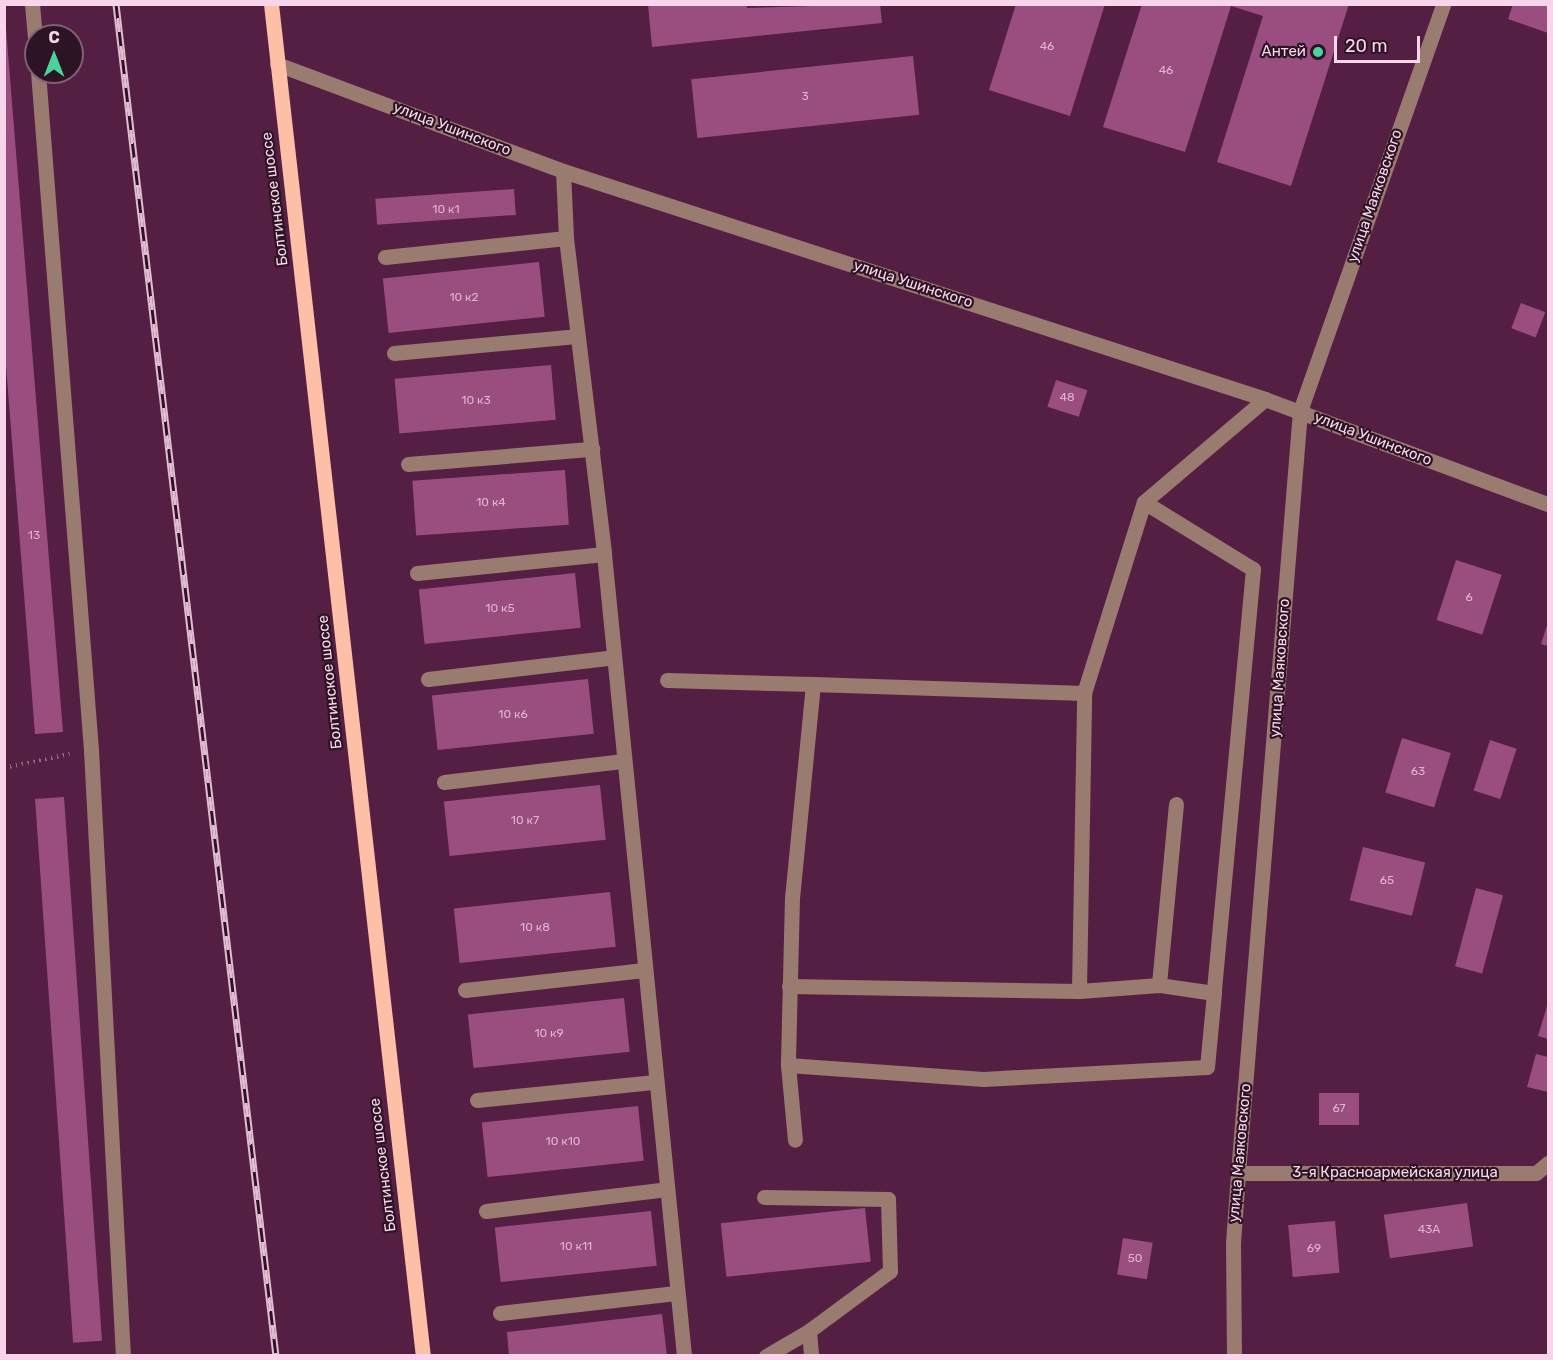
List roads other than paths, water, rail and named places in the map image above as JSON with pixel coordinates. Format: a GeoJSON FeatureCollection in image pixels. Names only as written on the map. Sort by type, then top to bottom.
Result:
{"type":"FeatureCollection","features":[{"type":"Feature","properties":{"kind":"main road","name":"Болтинское шоссе"},"geometry":{"type":"LineString","coordinates":[[271,4],[423,1356]]}},
{"type":"Feature","properties":{"kind":"street"},"geometry":{"type":"LineString","coordinates":[[32,4],[34,24]]}},
{"type":"Feature","properties":{"kind":"street","name":"улица Маяковского"},"geometry":{"type":"LineString","coordinates":[[1234,1356],[1233,1243],[1300,411],[1443,4]]}},
{"type":"Feature","properties":{"kind":"street","name":"улица Ушинского"},"geometry":{"type":"LineString","coordinates":[[277,64],[563,171],[1265,399],[1548,504]]}},
{"type":"Feature","properties":{"kind":"street"},"geometry":{"type":"LineString","coordinates":[[39,84],[91,750],[123,1356]]}},
{"type":"Feature","properties":{"kind":"street"},"geometry":{"type":"LineString","coordinates":[[563,171],[566,237],[576,336],[604,554],[684,1356]]}},
{"type":"Feature","properties":{"kind":"street"},"geometry":{"type":"LineString","coordinates":[[385,257],[566,237]]}},
{"type":"Feature","properties":{"kind":"street"},"geometry":{"type":"LineString","coordinates":[[394,353],[576,336]]}},
{"type":"Feature","properties":{"kind":"street"},"geometry":{"type":"LineString","coordinates":[[1079,992],[1083,693],[1144,502],[1265,399]]}},
{"type":"Feature","properties":{"kind":"street"},"geometry":{"type":"LineString","coordinates":[[408,464],[592,449]]}},
{"type":"Feature","properties":{"kind":"street"},"geometry":{"type":"LineString","coordinates":[[788,1065],[983,1079],[1207,1067],[1253,568],[1144,502]]}},
{"type":"Feature","properties":{"kind":"street"},"geometry":{"type":"LineString","coordinates":[[417,573],[604,554]]}},
{"type":"Feature","properties":{"kind":"street"},"geometry":{"type":"LineString","coordinates":[[428,679],[614,657]]}},
{"type":"Feature","properties":{"kind":"street"},"geometry":{"type":"LineString","coordinates":[[667,680],[1083,693]]}},
{"type":"Feature","properties":{"kind":"street"},"geometry":{"type":"LineString","coordinates":[[795,1140],[788,1065],[792,897],[813,684]]}},
{"type":"Feature","properties":{"kind":"street"},"geometry":{"type":"LineString","coordinates":[[444,782],[624,761]]}},
{"type":"Feature","properties":{"kind":"street"},"geometry":{"type":"LineString","coordinates":[[1159,985],[1176,804]]}},
{"type":"Feature","properties":{"kind":"street"},"geometry":{"type":"LineString","coordinates":[[465,990],[644,970]]}},
{"type":"Feature","properties":{"kind":"street"},"geometry":{"type":"LineString","coordinates":[[789,986],[1079,992],[1159,985],[1214,993]]}},
{"type":"Feature","properties":{"kind":"street"},"geometry":{"type":"LineString","coordinates":[[477,1101],[656,1082]]}},
{"type":"Feature","properties":{"kind":"street","name":"3-я Красноармейская улица"},"geometry":{"type":"LineString","coordinates":[[1238,1173],[1536,1173],[1548,1162]]}},
{"type":"Feature","properties":{"kind":"street"},"geometry":{"type":"LineString","coordinates":[[486,1211],[667,1189]]}},
{"type":"Feature","properties":{"kind":"street"},"geometry":{"type":"LineString","coordinates":[[764,1197],[888,1199],[890,1271],[809,1331],[766,1356]]}},
{"type":"Feature","properties":{"kind":"street"},"geometry":{"type":"LineString","coordinates":[[500,1313],[676,1293]]}},
{"type":"Feature","properties":{"kind":"street"},"geometry":{"type":"LineString","coordinates":[[809,1331],[811,1356]]}},
{"type":"Feature","properties":{"kind":"railway"},"geometry":{"type":"LineString","coordinates":[[116,4],[276,1356]]}},
{"type":"Feature","properties":{"kind":"place","name":"Антей"},"geometry":{"type":"Point","coordinates":[1318,52]}}]}
